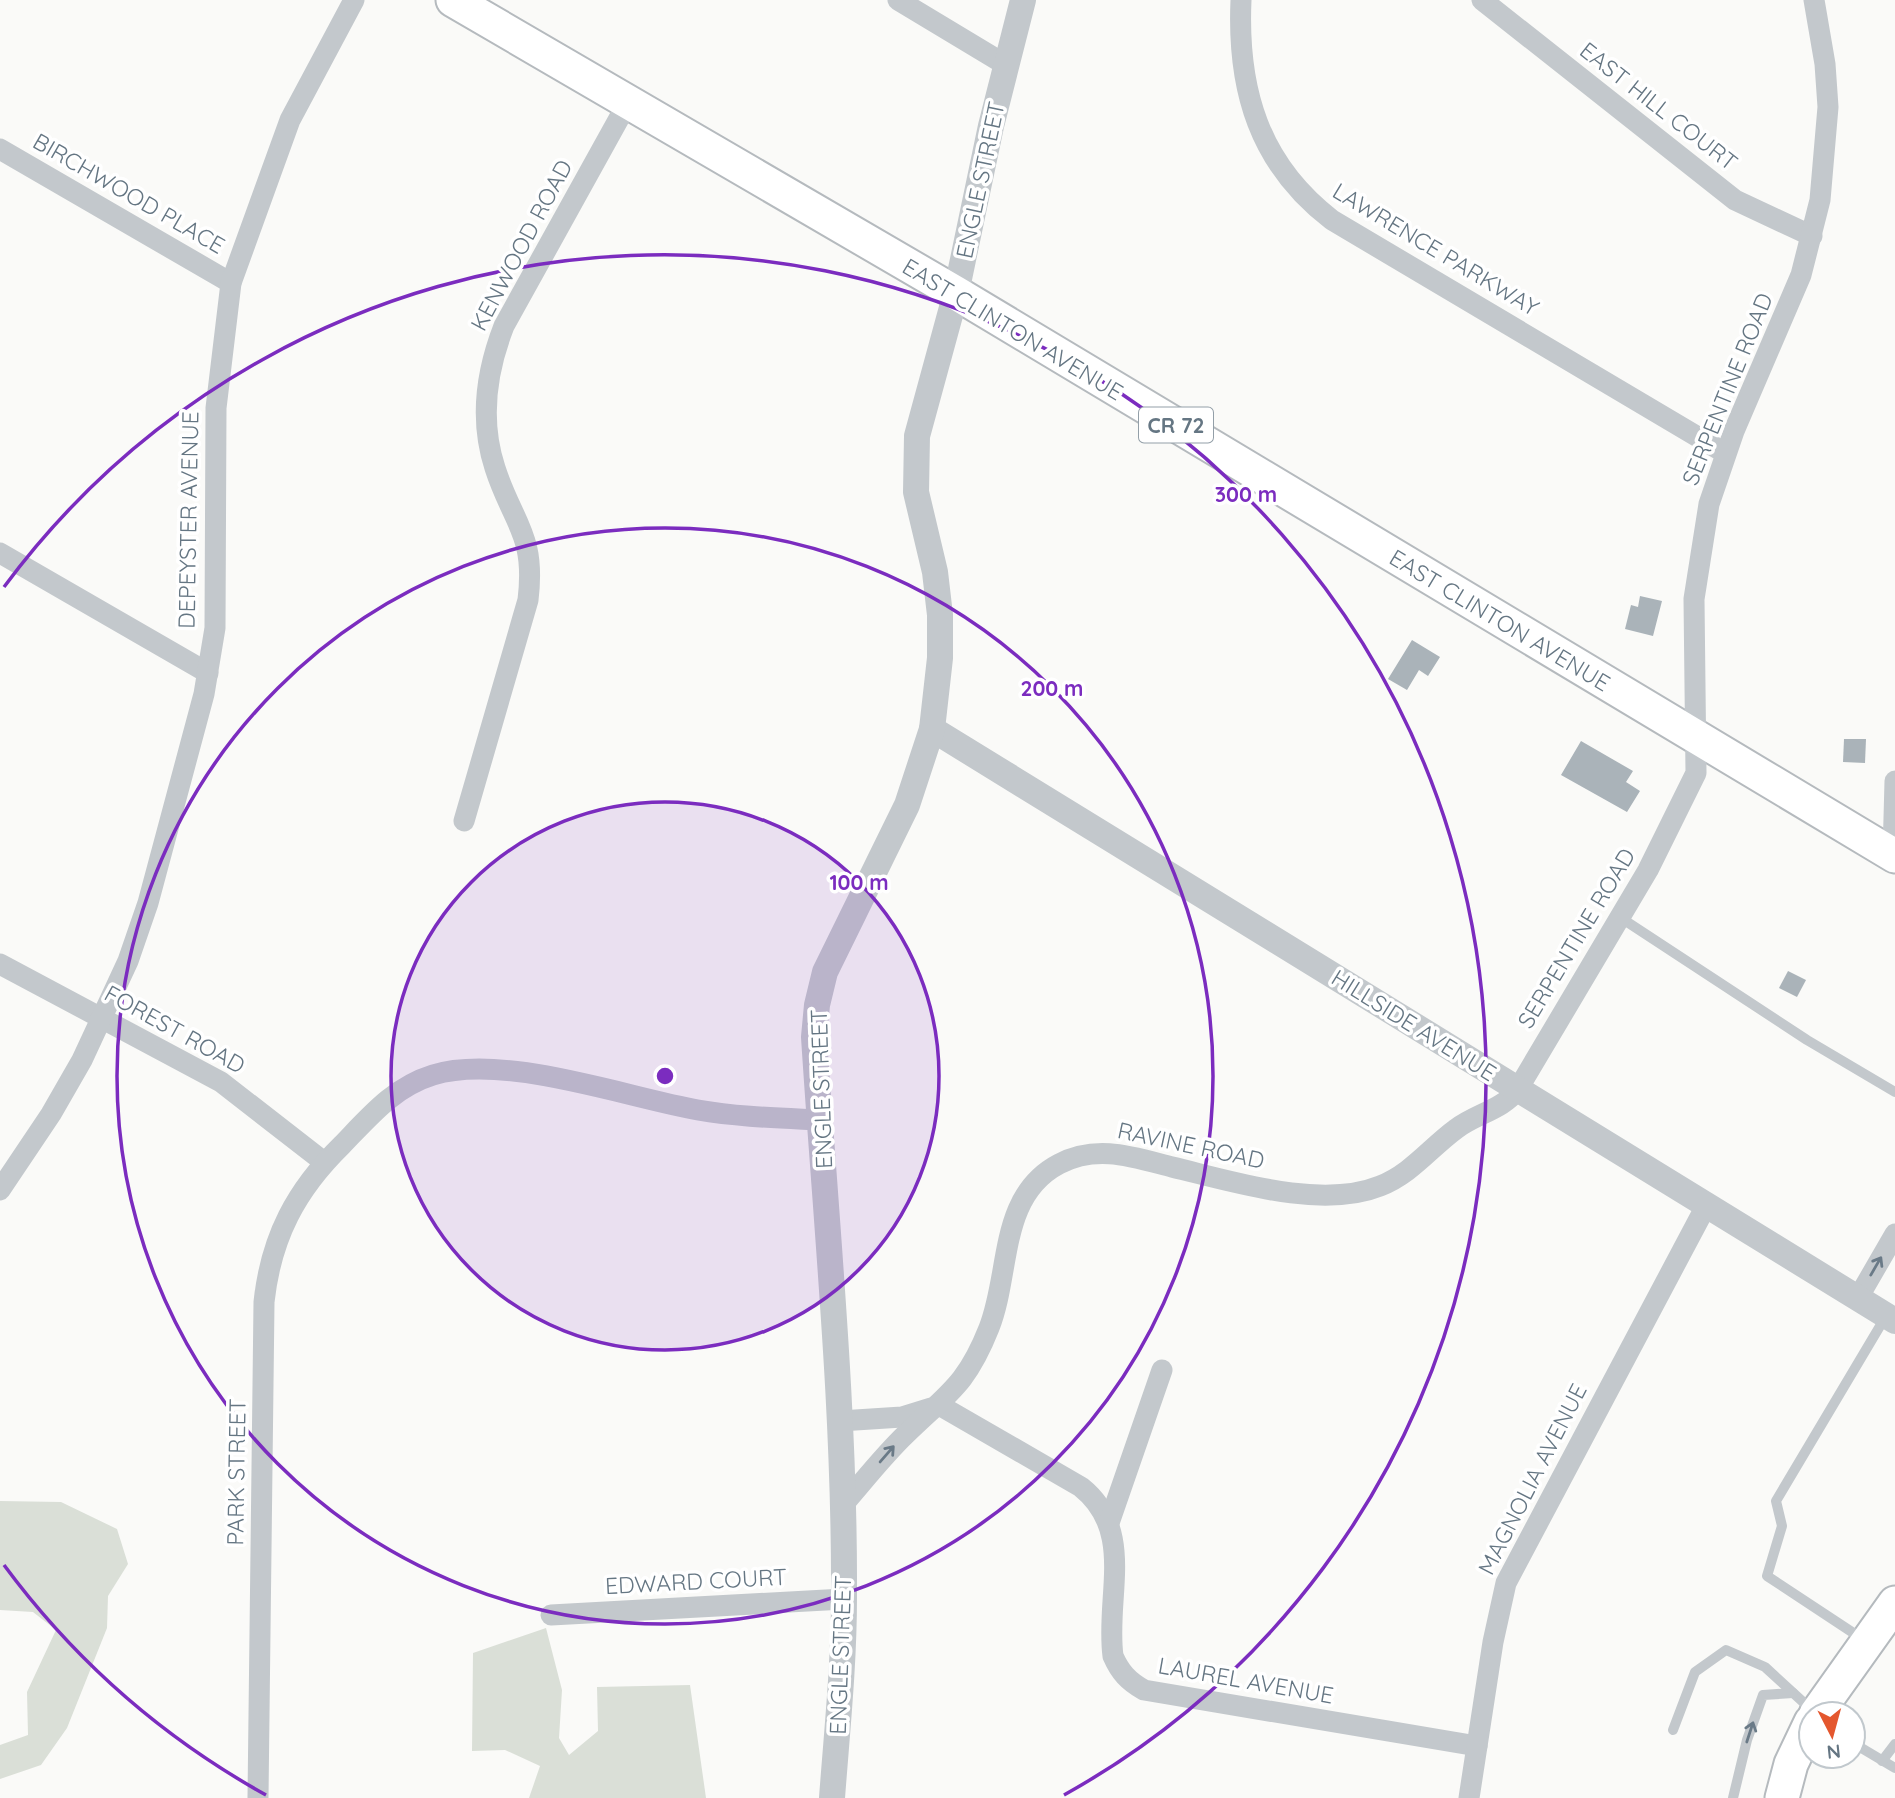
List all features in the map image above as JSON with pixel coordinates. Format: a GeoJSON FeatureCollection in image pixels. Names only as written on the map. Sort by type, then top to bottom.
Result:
{"type":"FeatureCollection","features":[{"type":"Feature","properties":{"kind":"main road","name":"EAST CLINTON AVENUE"},"geometry":{"type":"LineString","coordinates":[[453,0],[627,104],[956,293],[1894,855]]}},
{"type":"Feature","properties":{"kind":"main road"},"geometry":{"type":"LineString","coordinates":[[1815,1700],[1867,1642],[1895,1604]]}},
{"type":"Feature","properties":{"kind":"main road"},"geometry":{"type":"LineString","coordinates":[[1782,1798],[1797,1752]]}},
{"type":"Feature","properties":{"kind":"street","name":"DEPEYSTER AVENUE"},"geometry":{"type":"LineString","coordinates":[[0,1190],[51,1114],[103,1019],[148,903],[208,673],[217,579],[216,408],[231,283],[290,120],[354,0]]}},
{"type":"Feature","properties":{"kind":"street"},"geometry":{"type":"LineString","coordinates":[[898,0],[1006,65]]}},
{"type":"Feature","properties":{"kind":"street","name":"ENGLE STREET"},"geometry":{"type":"LineString","coordinates":[[832,1798],[844,1599],[840,1421],[814,1037],[817,1005],[825,972],[907,805],[932,729],[940,658],[940,615],[935,572],[916,492],[914,463],[917,436],[956,293],[1023,0]]}},
{"type":"Feature","properties":{"kind":"street","name":"LAWRENCE PARKWAY"},"geometry":{"type":"LineString","coordinates":[[1241,0],[1242,56],[1248,93],[1261,134],[1289,182],[1308,201],[1332,220],[1725,453]]}},
{"type":"Feature","properties":{"kind":"street","name":"EAST HILL COURT"},"geometry":{"type":"LineString","coordinates":[[1482,0],[1735,200],[1812,236]]}},
{"type":"Feature","properties":{"kind":"street","name":"SERPENTINE ROAD"},"geometry":{"type":"LineString","coordinates":[[1518,1089],[1618,916],[1648,870],[1696,773],[1694,599],[1709,504],[1725,453],[1789,305],[1812,236],[1826,158],[1828,107],[1825,64],[1814,0]]}},
{"type":"Feature","properties":{"kind":"street","name":"KENWOOD ROAD"},"geometry":{"type":"LineString","coordinates":[[464,821],[528,600],[531,574],[522,526],[495,469],[488,442],[487,385],[493,355],[504,326],[627,104]]}},
{"type":"Feature","properties":{"kind":"street","name":"BIRCHWOOD PLACE"},"geometry":{"type":"LineString","coordinates":[[0,149],[231,283]]}},
{"type":"Feature","properties":{"kind":"street"},"geometry":{"type":"LineString","coordinates":[[0,553],[208,673]]}},
{"type":"Feature","properties":{"kind":"street","name":"HILLSIDE AVENUE"},"geometry":{"type":"LineString","coordinates":[[932,729],[1891,1318]]}},
{"type":"Feature","properties":{"kind":"street"},"geometry":{"type":"LineString","coordinates":[[1894,855],[1895,781]]}},
{"type":"Feature","properties":{"kind":"street","name":"FOREST ROAD"},"geometry":{"type":"LineString","coordinates":[[0,964],[221,1082],[324,1162]]}},
{"type":"Feature","properties":{"kind":"street"},"geometry":{"type":"LineString","coordinates":[[324,1162],[387,1099],[409,1085],[453,1070],[479,1067],[506,1069],[700,1110],[820,1120]]}},
{"type":"Feature","properties":{"kind":"street","name":"RAVINE ROAD"},"geometry":{"type":"LineString","coordinates":[[842,1506],[904,1435],[965,1379],[990,1325],[1001,1290],[1011,1225],[1018,1206],[1035,1182],[1058,1164],[1077,1156],[1115,1153],[1248,1185],[1289,1191],[1354,1193],[1379,1186],[1402,1175],[1457,1128],[1504,1102],[1518,1089]]}},
{"type":"Feature","properties":{"kind":"street","name":"PARK STREET"},"geometry":{"type":"LineString","coordinates":[[258,1798],[264,1302],[275,1244],[286,1217],[303,1188],[324,1162]]}},
{"type":"Feature","properties":{"kind":"street","name":"MAGNOLIA AVENUE"},"geometry":{"type":"LineString","coordinates":[[1469,1798],[1496,1622],[1506,1583],[1706,1206]]}},
{"type":"Feature","properties":{"kind":"street"},"geometry":{"type":"LineString","coordinates":[[1858,1298],[1895,1234]]}},
{"type":"Feature","properties":{"kind":"street"},"geometry":{"type":"LineString","coordinates":[[1109,1522],[1162,1370]]}},
{"type":"Feature","properties":{"kind":"street","name":"RAVINE ROAD"},"geometry":{"type":"LineString","coordinates":[[840,1421],[902,1417],[939,1405]]}},
{"type":"Feature","properties":{"kind":"street","name":"LAUREL AVENUE"},"geometry":{"type":"LineString","coordinates":[[939,1405],[1081,1488],[1100,1507],[1109,1522],[1116,1552],[1113,1656],[1119,1671],[1130,1682],[1144,1690],[1477,1746]]}},
{"type":"Feature","properties":{"kind":"street","name":"EDWARD COURT"},"geometry":{"type":"LineString","coordinates":[[551,1615],[844,1599]]}},
{"type":"Feature","properties":{"kind":"lane"},"geometry":{"type":"LineString","coordinates":[[1618,916],[1807,1040],[1895,1091]]}},
{"type":"Feature","properties":{"kind":"lane"},"geometry":{"type":"LineString","coordinates":[[1867,1642],[1767,1576],[1782,1526],[1776,1501],[1891,1318]]}},
{"type":"Feature","properties":{"kind":"lane"},"geometry":{"type":"LineString","coordinates":[[1674,1730],[1696,1672],[1726,1650],[1765,1667],[1801,1700]]}},
{"type":"Feature","properties":{"kind":"lane"},"geometry":{"type":"LineString","coordinates":[[1733,1798],[1747,1741],[1763,1695],[1797,1704]]}},
{"type":"Feature","properties":{"kind":"lane"},"geometry":{"type":"LineString","coordinates":[[1882,1761],[1895,1744]]}},
{"type":"Feature","properties":{"kind":"lane"},"geometry":{"type":"LineString","coordinates":[[1867,1752],[1895,1768]]}},
{"type":"Feature","properties":{"kind":"shaded area"},"geometry":{"type":"Polygon","coordinates":[[[0,1501],[61,1502],[117,1529],[128,1564],[108,1596],[107,1628],[67,1728],[41,1765],[0,1779],[0,1745],[28,1735],[27,1692],[56,1630],[33,1612],[0,1610],[0,1501]]]}},
{"type":"Feature","properties":{"kind":"shaded area"},"geometry":{"type":"Polygon","coordinates":[[[546,1628],[562,1690],[559,1738],[569,1755],[598,1731],[597,1687],[690,1685],[706,1798],[529,1798],[540,1766],[505,1750],[472,1751],[473,1653],[546,1628]]]}},
{"type":"Feature","properties":{"kind":"building"},"geometry":{"type":"Polygon","coordinates":[[[1640,596],[1662,601],[1653,636],[1625,629],[1631,605],[1638,607],[1640,596]]]}},
{"type":"Feature","properties":{"kind":"building"},"geometry":{"type":"Polygon","coordinates":[[[1412,640],[1440,657],[1428,676],[1419,670],[1407,690],[1388,679],[1412,640]]]}},
{"type":"Feature","properties":{"kind":"building"},"geometry":{"type":"Polygon","coordinates":[[[1844,739],[1866,739],[1865,763],[1843,762],[1844,739]]]}},
{"type":"Feature","properties":{"kind":"building"},"geometry":{"type":"Polygon","coordinates":[[[1581,741],[1633,771],[1626,782],[1640,791],[1627,812],[1561,775],[1581,741]]]}},
{"type":"Feature","properties":{"kind":"building"},"geometry":{"type":"Polygon","coordinates":[[[1788,971],[1806,980],[1797,997],[1779,988],[1788,971]]]}}]}
